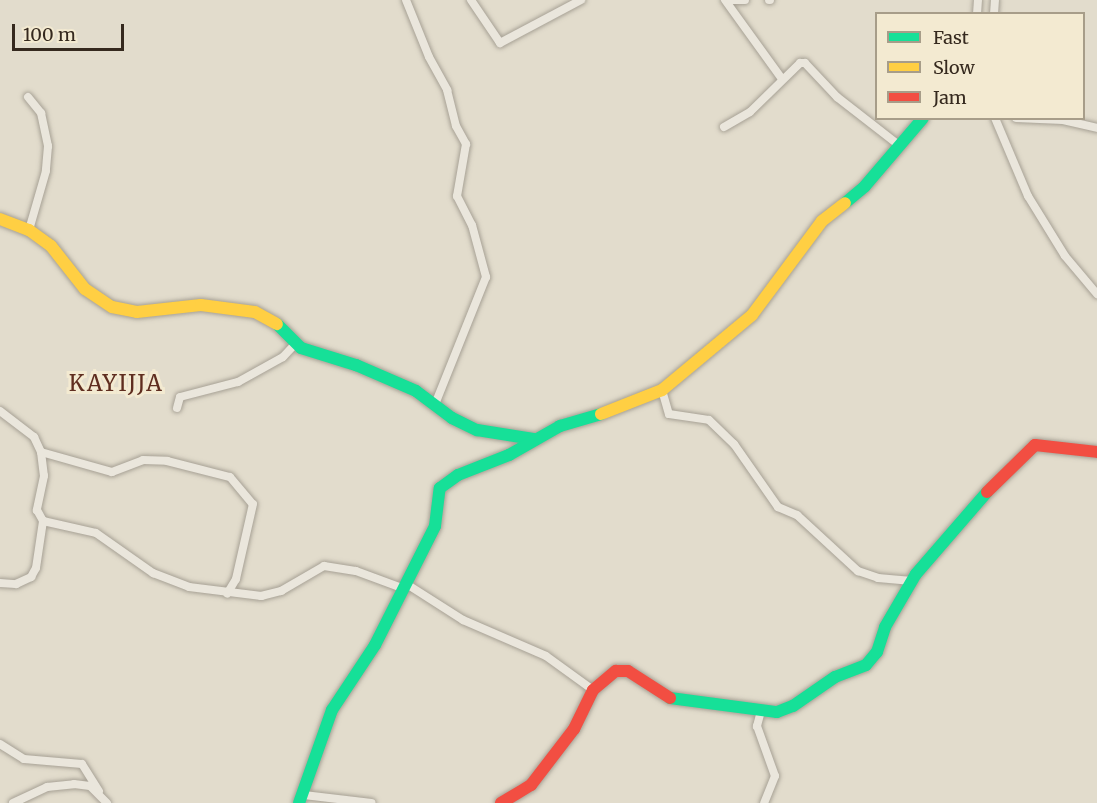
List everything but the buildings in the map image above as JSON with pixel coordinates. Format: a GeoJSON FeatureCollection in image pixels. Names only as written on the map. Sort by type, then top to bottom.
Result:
{"type":"FeatureCollection","features":[{"type":"Feature","properties":{"kind":"street"},"geometry":{"type":"LineString","coordinates":[[406,0],[429,57],[447,90],[456,126],[466,144],[457,196],[472,225],[486,277],[436,402]]}},
{"type":"Feature","properties":{"kind":"street"},"geometry":{"type":"LineString","coordinates":[[471,0],[500,44],[581,0]]}},
{"type":"Feature","properties":{"kind":"street"},"geometry":{"type":"LineString","coordinates":[[725,0],[782,79]]}},
{"type":"Feature","properties":{"kind":"street"},"geometry":{"type":"LineString","coordinates":[[731,0],[745,0]]}},
{"type":"Feature","properties":{"kind":"street"},"geometry":{"type":"LineString","coordinates":[[724,128],[750,112],[800,63],[809,65],[837,97],[900,146]]}},
{"type":"Feature","properties":{"kind":"street"},"geometry":{"type":"LineString","coordinates":[[28,97],[41,113],[48,146],[46,171],[29,230]]}},
{"type":"Feature","properties":{"kind":"street"},"geometry":{"type":"LineString","coordinates":[[372,803],[302,799],[327,721],[375,645],[435,526],[440,488],[458,475],[509,456],[533,439],[560,426],[620,409],[662,390],[752,315],[822,221],[865,186],[922,120]]}},
{"type":"Feature","properties":{"kind":"street"},"geometry":{"type":"LineString","coordinates":[[996,120],[1028,196],[1065,256],[1097,294]]}},
{"type":"Feature","properties":{"kind":"street"},"geometry":{"type":"LineString","coordinates":[[1063,120],[1097,128]]}},
{"type":"Feature","properties":{"kind":"street"},"geometry":{"type":"LineString","coordinates":[[0,219],[29,230],[51,246],[85,289],[112,307],[137,312],[201,305],[255,312],[279,325],[296,343],[322,357],[376,373],[436,402],[452,418],[477,430],[533,439]]}},
{"type":"Feature","properties":{"kind":"street"},"geometry":{"type":"LineString","coordinates":[[177,408],[180,397],[238,382],[283,357],[296,343]]}},
{"type":"Feature","properties":{"kind":"street"},"geometry":{"type":"LineString","coordinates":[[662,390],[669,414],[709,420],[734,444],[778,507],[797,514],[858,571],[878,578],[912,581]]}},
{"type":"Feature","properties":{"kind":"street"},"geometry":{"type":"LineString","coordinates":[[0,411],[27,430],[41,452],[44,476],[37,510],[43,521],[36,568],[31,577],[16,584],[0,583]]}},
{"type":"Feature","properties":{"kind":"street"},"geometry":{"type":"LineString","coordinates":[[501,803],[531,785],[552,760],[574,729],[592,690],[607,675],[623,670],[671,698],[743,705],[760,711],[784,711],[835,677],[872,660],[885,627],[912,581],[985,490],[1035,445],[1097,452]]}},
{"type":"Feature","properties":{"kind":"street"},"geometry":{"type":"LineString","coordinates":[[41,452],[112,472],[143,460],[167,460],[230,477],[253,504],[236,579],[227,594]]}},
{"type":"Feature","properties":{"kind":"street"},"geometry":{"type":"LineString","coordinates":[[43,521],[87,529],[153,573],[189,587],[227,594],[273,594],[324,566],[404,585],[463,620],[546,656],[592,690]]}},
{"type":"Feature","properties":{"kind":"street"},"geometry":{"type":"LineString","coordinates":[[760,711],[757,726],[775,776],[764,803]]}},
{"type":"Feature","properties":{"kind":"street"},"geometry":{"type":"LineString","coordinates":[[0,744],[24,759],[82,764],[107,803]]}},
{"type":"Feature","properties":{"kind":"street"},"geometry":{"type":"LineString","coordinates":[[13,803],[58,785],[90,786],[99,791]]}},
{"type":"Feature","properties":{"kind":"traffic: fast"},"geometry":{"type":"LineString","coordinates":[[845,203],[865,186],[921,120]]}},
{"type":"Feature","properties":{"kind":"traffic: fast"},"geometry":{"type":"LineString","coordinates":[[277,324],[301,348],[356,365],[416,391],[452,418],[477,430],[533,439]]}},
{"type":"Feature","properties":{"kind":"traffic: fast"},"geometry":{"type":"LineString","coordinates":[[299,803],[332,710],[375,645],[435,526],[440,488],[458,475],[509,455],[560,426],[601,414]]}},
{"type":"Feature","properties":{"kind":"traffic: fast"},"geometry":{"type":"LineString","coordinates":[[670,698],[777,712],[793,706],[835,677],[866,665],[877,652],[885,627],[916,574],[987,492]]}},
{"type":"Feature","properties":{"kind":"traffic: slow"},"geometry":{"type":"LineString","coordinates":[[601,414],[662,390],[752,315],[822,221],[845,203]]}},
{"type":"Feature","properties":{"kind":"traffic: slow"},"geometry":{"type":"LineString","coordinates":[[0,219],[29,230],[51,246],[85,289],[112,307],[137,312],[201,305],[255,312],[277,324]]}},
{"type":"Feature","properties":{"kind":"traffic: jam"},"geometry":{"type":"LineString","coordinates":[[987,492],[1035,445],[1097,452]]}},
{"type":"Feature","properties":{"kind":"traffic: jam"},"geometry":{"type":"LineString","coordinates":[[501,803],[531,785],[574,729],[593,690],[616,671],[628,671],[670,698]]}},
{"type":"Feature","properties":{"kind":"district","name":"KAYIJJA"},"geometry":{"type":"Point","coordinates":[116,384]}}]}
